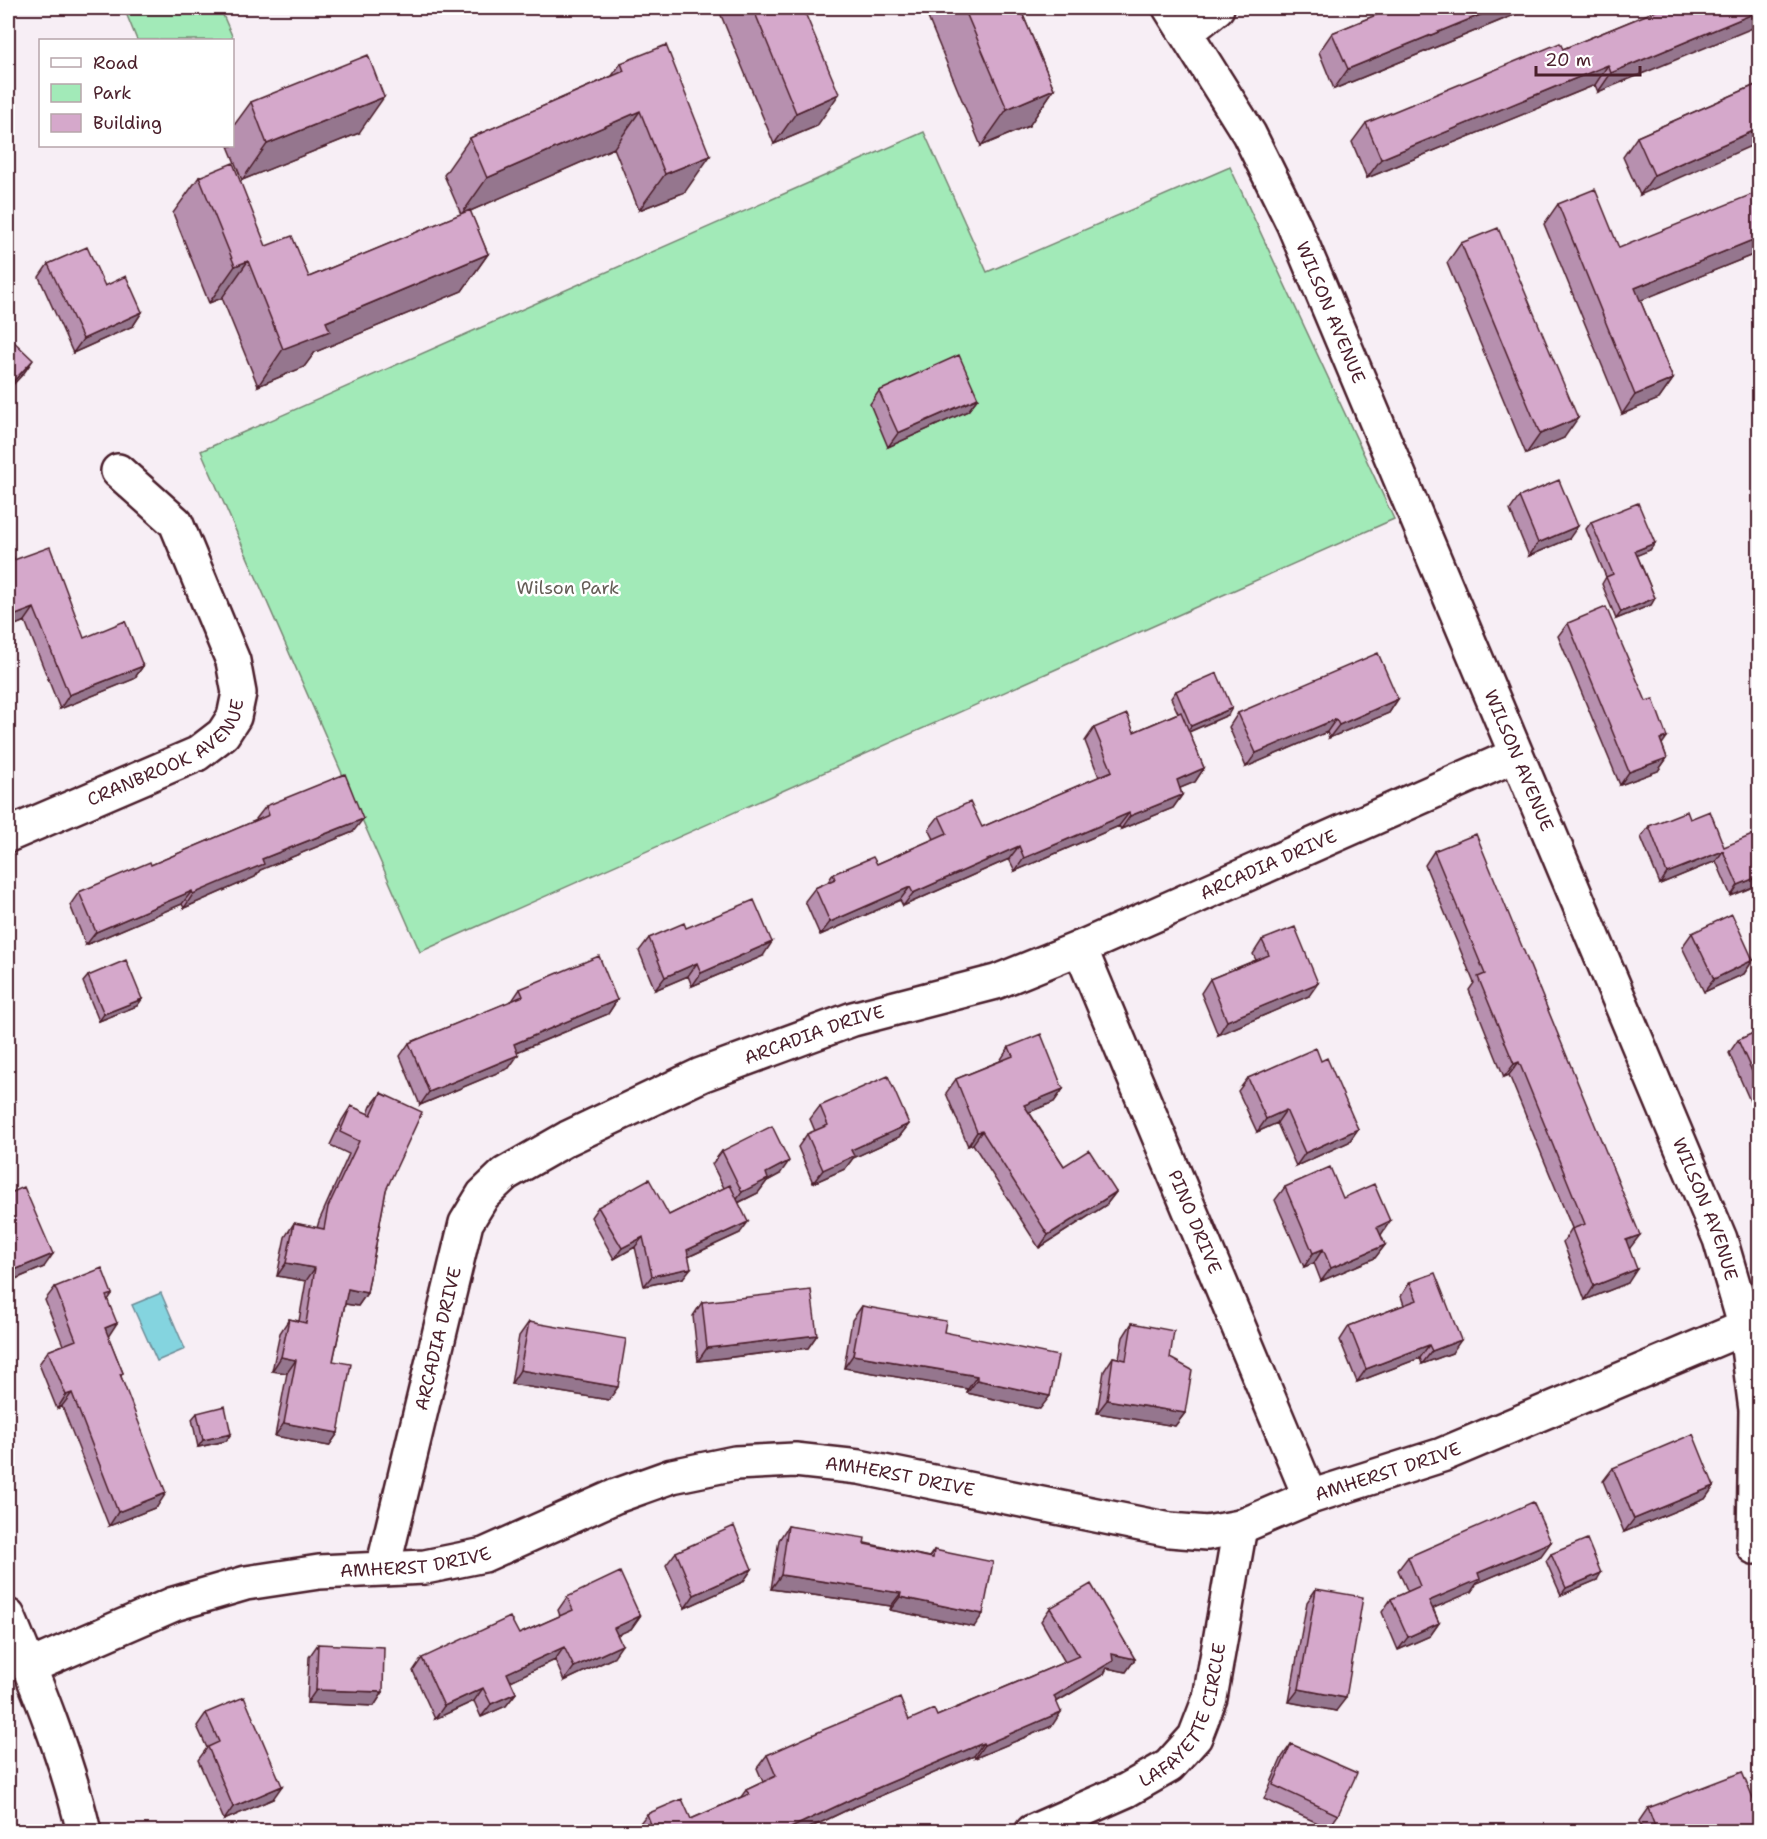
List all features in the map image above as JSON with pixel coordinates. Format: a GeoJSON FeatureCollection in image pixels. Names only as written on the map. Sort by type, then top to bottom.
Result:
{"type":"FeatureCollection","features":[{"type":"Feature","properties":{"kind":"street"},"geometry":{"type":"LineString","coordinates":[[1178,20],[1217,8]]}},
{"type":"Feature","properties":{"kind":"street","name":"WILSON AVENUE"},"geometry":{"type":"LineString","coordinates":[[1178,20],[1249,134],[1293,223],[1720,1239],[1752,1323],[1756,1410],[1754,1547]]}},
{"type":"Feature","properties":{"kind":"street","name":"CRANBROOK AVENUE"},"geometry":{"type":"LineString","coordinates":[[8,836],[196,754],[224,734],[234,717],[239,693],[233,660],[176,523],[118,471]]}},
{"type":"Feature","properties":{"kind":"street","name":"ARCADIA DRIVE"},"geometry":{"type":"LineString","coordinates":[[382,1568],[466,1222],[483,1195],[505,1174],[568,1138],[701,1075],[853,1018],[996,982],[1080,948],[1516,755]]}},
{"type":"Feature","properties":{"kind":"street","name":"PINO DRIVE"},"geometry":{"type":"LineString","coordinates":[[1080,948],[1310,1497]]}},
{"type":"Feature","properties":{"kind":"street","name":"AMHERST DRIVE"},"geometry":{"type":"LineString","coordinates":[[29,1667],[174,1604],[246,1583],[319,1572],[425,1566],[484,1555],[616,1496],[672,1476],[735,1463],[795,1460],[859,1467],[1170,1530],[1207,1533],[1240,1527],[1310,1497],[1442,1455],[1752,1323]]}},
{"type":"Feature","properties":{"kind":"street","name":"LAFAYETTE CIRCLE"},"geometry":{"type":"LineString","coordinates":[[1032,1832],[1127,1790],[1169,1766],[1195,1737],[1210,1698],[1240,1527]]}},
{"type":"Feature","properties":{"kind":"street"},"geometry":{"type":"LineString","coordinates":[[8,1616],[29,1667],[78,1804],[84,1832]]}},
{"type":"Feature","properties":{"kind":"green space"},"geometry":{"type":"Polygon","coordinates":[[[124,8],[220,8],[233,38],[230,39],[137,39],[124,8]]]}},
{"type":"Feature","properties":{"kind":"green space","name":"Wilson Park"},"geometry":{"type":"Polygon","coordinates":[[[924,132],[987,272],[1230,167],[1394,519],[420,952],[201,451],[924,132]]]}},
{"type":"Feature","properties":{"kind":"water"},"geometry":{"type":"Polygon","coordinates":[[[161,1293],[185,1349],[157,1361],[132,1305],[161,1293]]]}},
{"type":"Feature","properties":{"kind":"building"},"geometry":{"type":"Polygon","coordinates":[[[753,8],[803,8],[839,94],[796,113],[753,8]]]}},
{"type":"Feature","properties":{"kind":"building"},"geometry":{"type":"Polygon","coordinates":[[[964,8],[1020,8],[1054,89],[1007,109],[964,8]]]}},
{"type":"Feature","properties":{"kind":"building"},"geometry":{"type":"Polygon","coordinates":[[[1393,8],[1497,8],[1348,69],[1332,33],[1393,8]]]}},
{"type":"Feature","properties":{"kind":"building"},"geometry":{"type":"Polygon","coordinates":[[[1663,8],[1760,8],[1760,11],[1611,73],[1608,65],[1381,159],[1366,123],[1560,43],[1563,49],[1663,8]]]}},
{"type":"Feature","properties":{"kind":"building"},"geometry":{"type":"Polygon","coordinates":[[[666,45],[710,156],[665,174],[640,111],[487,178],[470,138],[624,71],[621,63],[666,45]]]}},
{"type":"Feature","properties":{"kind":"building"},"geometry":{"type":"Polygon","coordinates":[[[368,55],[384,97],[267,144],[251,102],[368,55]]]}},
{"type":"Feature","properties":{"kind":"building"},"geometry":{"type":"Polygon","coordinates":[[[1760,83],[1760,128],[1654,175],[1637,137],[1760,83]]]}},
{"type":"Feature","properties":{"kind":"building"},"geometry":{"type":"Polygon","coordinates":[[[233,163],[266,246],[292,236],[309,277],[470,210],[488,254],[326,322],[330,331],[283,349],[248,261],[235,266],[199,177],[233,163]]]}},
{"type":"Feature","properties":{"kind":"building"},"geometry":{"type":"Polygon","coordinates":[[[1595,189],[1619,248],[1760,191],[1760,237],[1635,288],[1673,379],[1635,395],[1558,204],[1595,189]]]}},
{"type":"Feature","properties":{"kind":"building"},"geometry":{"type":"Polygon","coordinates":[[[1498,228],[1578,418],[1540,434],[1461,243],[1498,228]]]}},
{"type":"Feature","properties":{"kind":"building"},"geometry":{"type":"Polygon","coordinates":[[[87,247],[105,286],[126,276],[142,312],[83,339],[48,264],[87,247]]]}},
{"type":"Feature","properties":{"kind":"building"},"geometry":{"type":"Polygon","coordinates":[[[8,336],[33,360],[8,387],[8,336]]]}},
{"type":"Feature","properties":{"kind":"building"},"geometry":{"type":"Polygon","coordinates":[[[959,355],[978,398],[898,433],[879,391],[959,355]]]}},
{"type":"Feature","properties":{"kind":"building"},"geometry":{"type":"Polygon","coordinates":[[[1559,480],[1578,526],[1538,543],[1519,497],[1559,480]]]}},
{"type":"Feature","properties":{"kind":"building"},"geometry":{"type":"Polygon","coordinates":[[[1638,503],[1655,543],[1635,551],[1655,598],[1621,612],[1606,577],[1613,574],[1591,522],[1638,503]]]}},
{"type":"Feature","properties":{"kind":"building"},"geometry":{"type":"Polygon","coordinates":[[[8,522],[14,560],[50,547],[84,638],[125,621],[143,666],[69,695],[34,608],[8,618],[8,522]]]}},
{"type":"Feature","properties":{"kind":"building"},"geometry":{"type":"Polygon","coordinates":[[[1606,607],[1646,701],[1653,699],[1667,737],[1660,739],[1667,758],[1629,772],[1568,623],[1606,607]]]}},
{"type":"Feature","properties":{"kind":"building"},"geometry":{"type":"Polygon","coordinates":[[[1378,653],[1398,699],[1339,725],[1336,719],[1256,753],[1238,713],[1378,653]]]}},
{"type":"Feature","properties":{"kind":"building"},"geometry":{"type":"Polygon","coordinates":[[[1217,673],[1232,708],[1191,726],[1176,691],[1217,673]]]}},
{"type":"Feature","properties":{"kind":"building"},"geometry":{"type":"Polygon","coordinates":[[[1181,712],[1204,768],[1177,780],[1182,795],[1130,816],[1129,813],[1024,858],[1019,846],[913,893],[910,887],[830,922],[815,888],[835,879],[833,874],[873,857],[877,864],[947,833],[939,816],[970,802],[982,827],[1112,771],[1094,728],[1127,714],[1134,732],[1181,712]]]}},
{"type":"Feature","properties":{"kind":"building"},"geometry":{"type":"Polygon","coordinates":[[[345,774],[363,819],[262,859],[264,864],[193,894],[192,891],[96,932],[79,892],[150,862],[151,865],[269,815],[266,806],[345,774]]]}},
{"type":"Feature","properties":{"kind":"building"},"geometry":{"type":"Polygon","coordinates":[[[1687,811],[1690,819],[1710,811],[1724,847],[1757,833],[1760,838],[1760,876],[1738,885],[1723,851],[1667,873],[1649,826],[1687,811]]]}},
{"type":"Feature","properties":{"kind":"building"},"geometry":{"type":"Polygon","coordinates":[[[1476,834],[1640,1235],[1626,1240],[1637,1269],[1594,1286],[1572,1229],[1585,1224],[1519,1062],[1514,1064],[1478,977],[1485,974],[1434,851],[1476,834]]]}},
{"type":"Feature","properties":{"kind":"building"},"geometry":{"type":"Polygon","coordinates":[[[754,900],[772,942],[701,973],[697,963],[665,977],[649,938],[684,923],[686,928],[754,900]]]}},
{"type":"Feature","properties":{"kind":"building"},"geometry":{"type":"Polygon","coordinates":[[[1732,914],[1753,960],[1714,979],[1692,933],[1732,914]]]}},
{"type":"Feature","properties":{"kind":"building"},"geometry":{"type":"Polygon","coordinates":[[[1295,927],[1318,983],[1227,1021],[1210,979],[1269,955],[1262,940],[1295,927]]]}},
{"type":"Feature","properties":{"kind":"building"},"geometry":{"type":"Polygon","coordinates":[[[599,956],[617,1000],[514,1044],[518,1055],[429,1092],[409,1043],[523,996],[520,989],[599,956]]]}},
{"type":"Feature","properties":{"kind":"building"},"geometry":{"type":"Polygon","coordinates":[[[126,960],[142,999],[104,1014],[88,976],[126,960]]]}},
{"type":"Feature","properties":{"kind":"building"},"geometry":{"type":"Polygon","coordinates":[[[1760,1030],[1760,1087],[1759,1087],[1738,1040],[1760,1030]]]}},
{"type":"Feature","properties":{"kind":"building"},"geometry":{"type":"Polygon","coordinates":[[[1041,1034],[1063,1089],[1024,1105],[1064,1166],[1089,1150],[1116,1192],[1048,1235],[982,1131],[977,1132],[956,1079],[1013,1056],[1009,1047],[1041,1034]]]}},
{"type":"Feature","properties":{"kind":"building"},"geometry":{"type":"Polygon","coordinates":[[[1316,1048],[1321,1061],[1327,1058],[1358,1129],[1305,1153],[1286,1110],[1266,1119],[1248,1078],[1316,1048]]]}},
{"type":"Feature","properties":{"kind":"building"},"geometry":{"type":"Polygon","coordinates":[[[888,1076],[909,1124],[851,1150],[854,1156],[823,1170],[807,1134],[828,1125],[820,1106],[888,1076]]]}},
{"type":"Feature","properties":{"kind":"building"},"geometry":{"type":"Polygon","coordinates":[[[381,1093],[422,1112],[386,1190],[367,1293],[348,1289],[333,1361],[351,1364],[338,1433],[284,1423],[296,1360],[281,1357],[289,1319],[306,1323],[315,1268],[286,1263],[294,1223],[324,1229],[328,1207],[359,1141],[340,1132],[351,1106],[371,1115],[381,1093]]]}},
{"type":"Feature","properties":{"kind":"building"},"geometry":{"type":"Polygon","coordinates":[[[772,1126],[789,1161],[766,1173],[768,1179],[742,1192],[722,1151],[772,1126]]]}},
{"type":"Feature","properties":{"kind":"building"},"geometry":{"type":"Polygon","coordinates":[[[1330,1167],[1343,1198],[1374,1184],[1390,1221],[1377,1227],[1385,1245],[1331,1268],[1323,1249],[1313,1253],[1285,1187],[1330,1167]]]}},
{"type":"Feature","properties":{"kind":"building"},"geometry":{"type":"Polygon","coordinates":[[[649,1179],[669,1215],[730,1185],[748,1222],[687,1250],[691,1268],[652,1276],[643,1237],[622,1248],[598,1207],[649,1179]]]}},
{"type":"Feature","properties":{"kind":"building"},"geometry":{"type":"Polygon","coordinates":[[[24,1187],[53,1254],[12,1271],[8,1260],[8,1194],[24,1187]]]}},
{"type":"Feature","properties":{"kind":"building"},"geometry":{"type":"Polygon","coordinates":[[[102,1268],[112,1294],[106,1296],[117,1323],[105,1328],[123,1373],[120,1374],[166,1493],[118,1512],[72,1393],[66,1395],[48,1351],[76,1340],[55,1287],[102,1268]]]}},
{"type":"Feature","properties":{"kind":"building"},"geometry":{"type":"Polygon","coordinates":[[[1435,1273],[1461,1340],[1432,1351],[1429,1345],[1366,1369],[1349,1326],[1417,1300],[1410,1282],[1435,1273]]]}},
{"type":"Feature","properties":{"kind":"building"},"geometry":{"type":"Polygon","coordinates":[[[811,1290],[817,1335],[707,1348],[702,1302],[811,1290]]]}},
{"type":"Feature","properties":{"kind":"building"},"geometry":{"type":"Polygon","coordinates":[[[862,1306],[946,1321],[944,1332],[1058,1356],[1050,1396],[977,1380],[977,1376],[853,1355],[862,1306]]]}},
{"type":"Feature","properties":{"kind":"building"},"geometry":{"type":"Polygon","coordinates":[[[529,1322],[626,1339],[618,1387],[520,1370],[529,1322]]]}},
{"type":"Feature","properties":{"kind":"building"},"geometry":{"type":"Polygon","coordinates":[[[1132,1323],[1174,1331],[1170,1358],[1192,1370],[1185,1413],[1107,1400],[1113,1357],[1126,1360],[1132,1323]]]}},
{"type":"Feature","properties":{"kind":"building"},"geometry":{"type":"Polygon","coordinates":[[[225,1406],[231,1434],[203,1440],[197,1413],[225,1406]]]}},
{"type":"Feature","properties":{"kind":"building"},"geometry":{"type":"Polygon","coordinates":[[[1693,1434],[1714,1486],[1634,1519],[1613,1468],[1693,1434]]]}},
{"type":"Feature","properties":{"kind":"building"},"geometry":{"type":"Polygon","coordinates":[[[1533,1502],[1551,1542],[1478,1573],[1480,1579],[1429,1601],[1439,1623],[1408,1637],[1391,1599],[1420,1586],[1408,1557],[1533,1502]]]}},
{"type":"Feature","properties":{"kind":"building"},"geometry":{"type":"Polygon","coordinates":[[[734,1526],[752,1569],[694,1595],[676,1552],[734,1526]]]}},
{"type":"Feature","properties":{"kind":"building"},"geometry":{"type":"Polygon","coordinates":[[[788,1526],[865,1538],[864,1544],[933,1558],[934,1550],[993,1562],[983,1614],[900,1597],[901,1593],[781,1575],[788,1526]]]}},
{"type":"Feature","properties":{"kind":"building"},"geometry":{"type":"Polygon","coordinates":[[[1587,1539],[1601,1573],[1566,1588],[1551,1554],[1587,1539]]]}},
{"type":"Feature","properties":{"kind":"building"},"geometry":{"type":"Polygon","coordinates":[[[620,1572],[640,1616],[614,1628],[622,1645],[574,1667],[564,1647],[507,1673],[516,1693],[491,1704],[483,1688],[444,1706],[422,1658],[510,1617],[519,1634],[573,1610],[567,1597],[620,1572]]]}},
{"type":"Feature","properties":{"kind":"building"},"geometry":{"type":"Polygon","coordinates":[[[1091,1584],[1135,1659],[1112,1654],[1113,1661],[1054,1696],[1061,1712],[856,1797],[782,1832],[654,1832],[647,1814],[682,1799],[691,1819],[749,1794],[746,1790],[776,1776],[767,1755],[900,1698],[909,1720],[934,1709],[937,1716],[1079,1656],[1050,1608],[1091,1584]]]}},
{"type":"Feature","properties":{"kind":"building"},"geometry":{"type":"Polygon","coordinates":[[[1316,1589],[1363,1597],[1346,1698],[1299,1689],[1316,1589]]]}},
{"type":"Feature","properties":{"kind":"building"},"geometry":{"type":"Polygon","coordinates":[[[318,1644],[384,1647],[383,1692],[316,1690],[318,1644]]]}},
{"type":"Feature","properties":{"kind":"building"},"geometry":{"type":"Polygon","coordinates":[[[244,1697],[282,1786],[233,1807],[208,1747],[219,1742],[206,1713],[244,1697]]]}},
{"type":"Feature","properties":{"kind":"building"},"geometry":{"type":"Polygon","coordinates":[[[1291,1744],[1357,1773],[1338,1815],[1273,1785],[1291,1744]]]}},
{"type":"Feature","properties":{"kind":"building"},"geometry":{"type":"Polygon","coordinates":[[[1742,1772],[1756,1806],[1760,1805],[1760,1832],[1657,1832],[1648,1808],[1742,1772]]]}}]}
